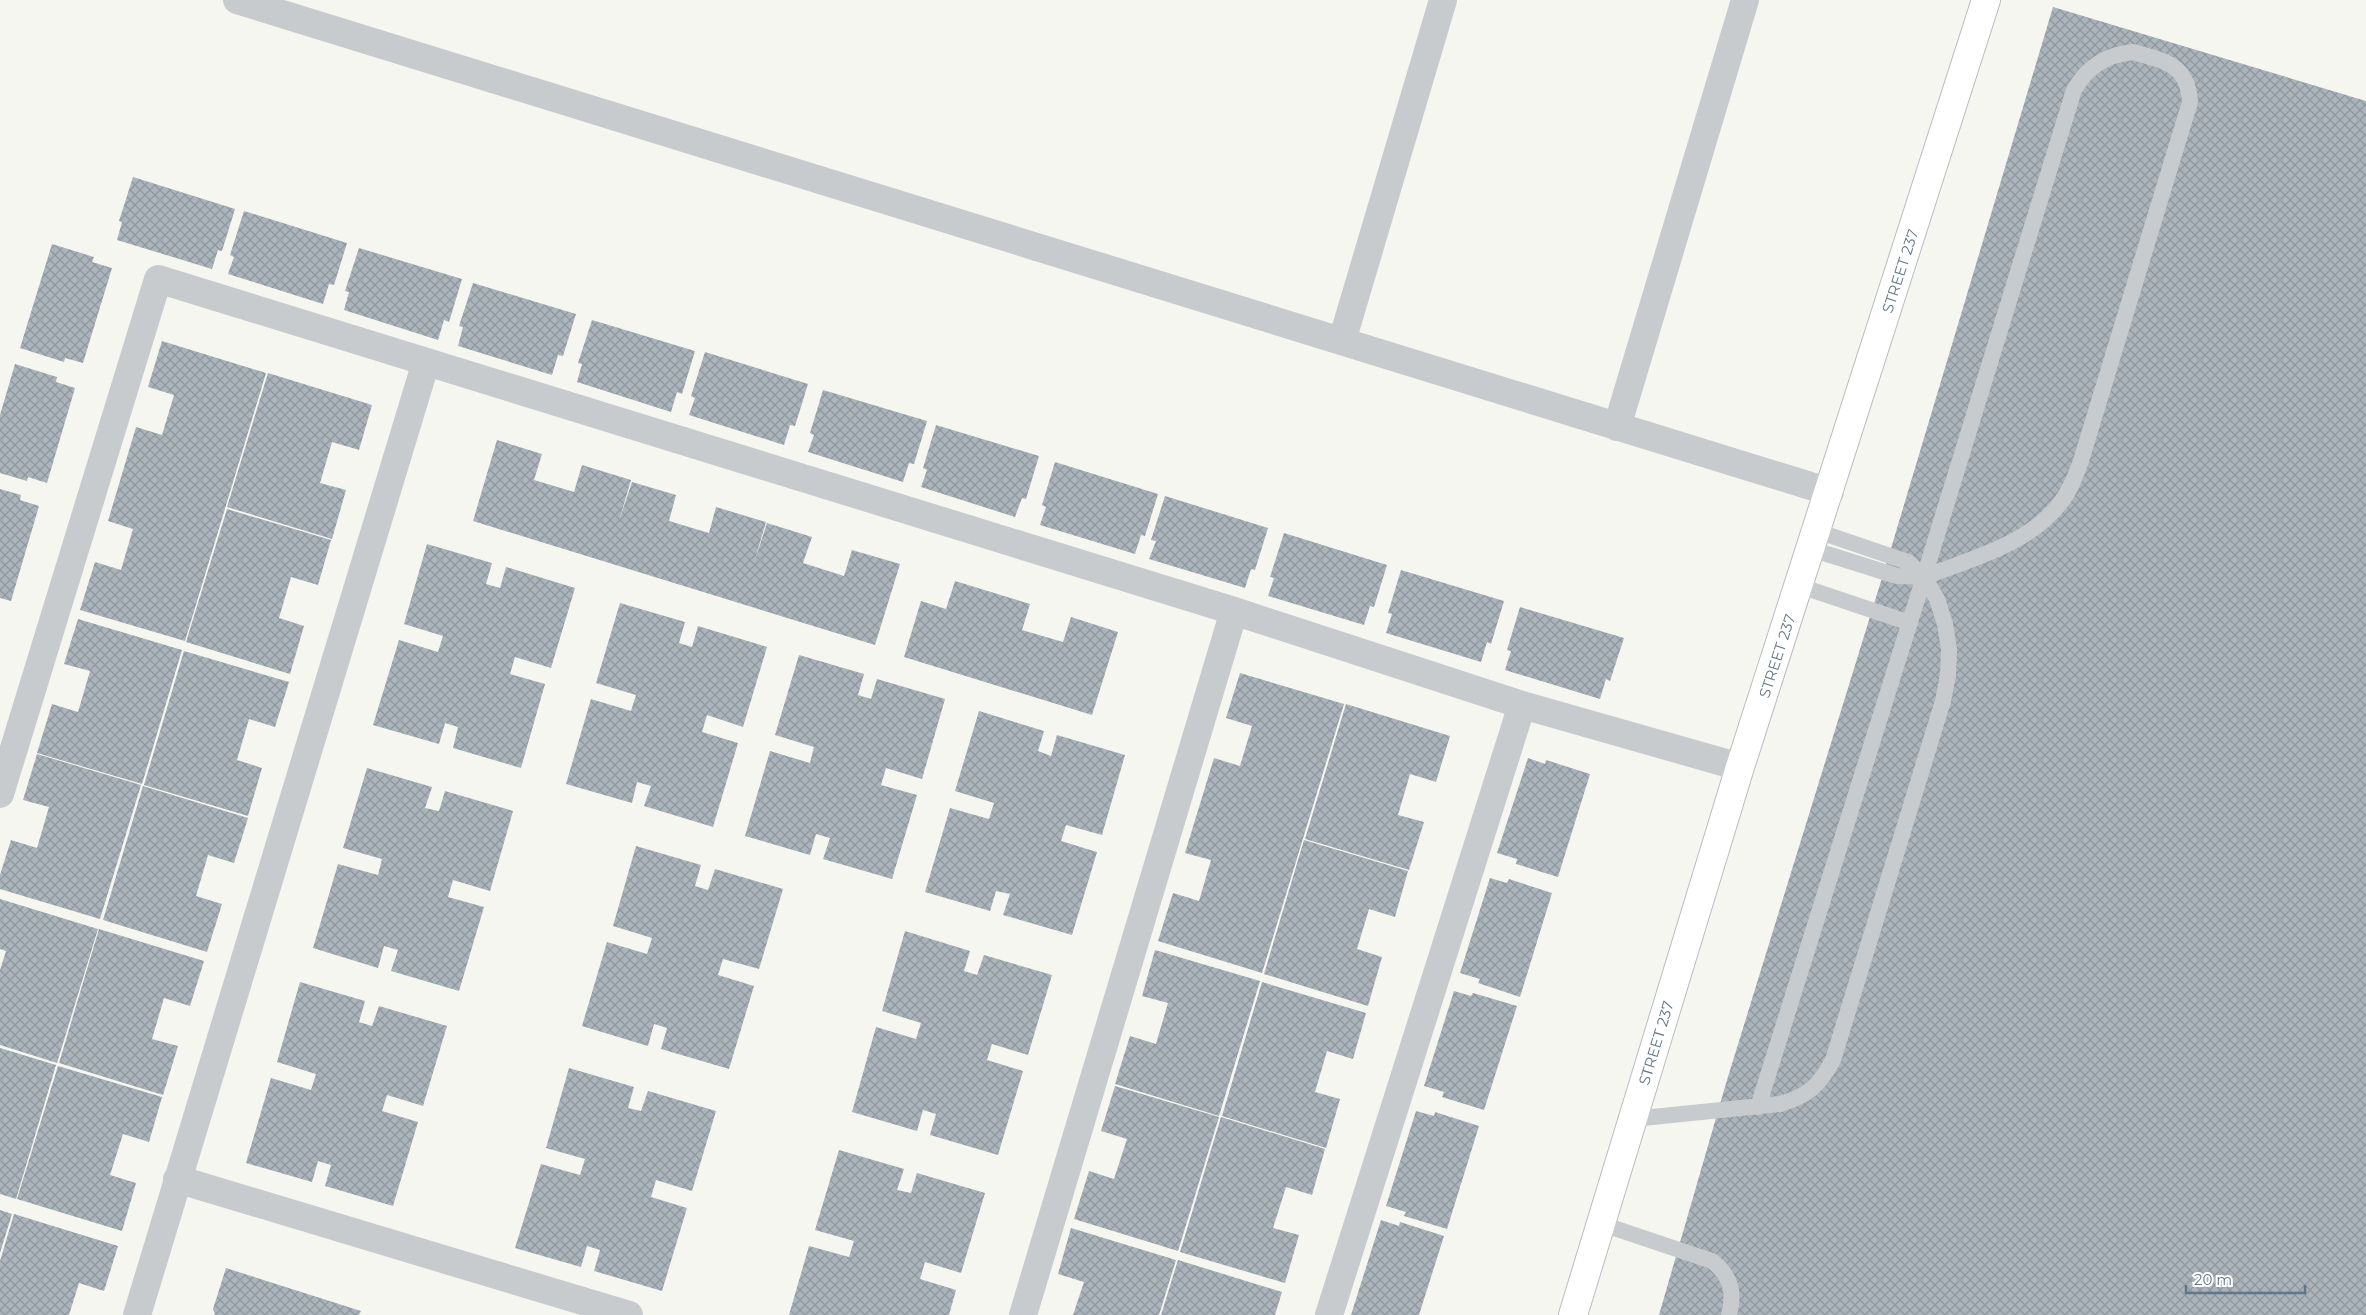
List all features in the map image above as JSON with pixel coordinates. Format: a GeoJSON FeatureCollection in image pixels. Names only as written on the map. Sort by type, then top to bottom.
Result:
{"type":"FeatureCollection","features":[{"type":"Feature","properties":{"kind":"street"},"geometry":{"type":"LineString","coordinates":[[237,0],[1830,492]]}},
{"type":"Feature","properties":{"kind":"street"},"geometry":{"type":"LineString","coordinates":[[1342,341],[1443,0]]}},
{"type":"Feature","properties":{"kind":"street"},"geometry":{"type":"LineString","coordinates":[[1617,427],[1745,0]]}},
{"type":"Feature","properties":{"kind":"street","name":"STREET 237"},"geometry":{"type":"LineString","coordinates":[[1573,1315],[1740,767],[1800,586],[1986,0]]}},
{"type":"Feature","properties":{"kind":"street"},"geometry":{"type":"LineString","coordinates":[[0,794],[158,279],[1234,611],[1522,705],[1740,767]]}},
{"type":"Feature","properties":{"kind":"street"},"geometry":{"type":"LineString","coordinates":[[137,1315],[426,362]]}},
{"type":"Feature","properties":{"kind":"street"},"geometry":{"type":"LineString","coordinates":[[1023,1315],[1234,611]]}},
{"type":"Feature","properties":{"kind":"street"},"geometry":{"type":"LineString","coordinates":[[1329,1315],[1522,705]]}},
{"type":"Feature","properties":{"kind":"street"},"geometry":{"type":"LineString","coordinates":[[177,1179],[629,1315]]}},
{"type":"Feature","properties":{"kind":"lane"},"geometry":{"type":"LineString","coordinates":[[1758,1106],[1910,623],[1924,577],[2074,90],[2092,66],[2104,58],[2133,52],[2167,62],[2177,68],[2185,78],[2190,102],[2080,464],[2072,484],[2056,508],[2030,532],[1991,551],[1924,577]]}},
{"type":"Feature","properties":{"kind":"lane"},"geometry":{"type":"LineString","coordinates":[[1633,1119],[1758,1106],[1797,1099],[1812,1090],[1824,1077],[1832,1060],[1942,701],[1948,675],[1949,649],[1945,624],[1937,599],[1924,577],[1908,562],[1814,540]]}},
{"type":"Feature","properties":{"kind":"lane"},"geometry":{"type":"LineString","coordinates":[[1800,586],[1910,623]]}},
{"type":"Feature","properties":{"kind":"lane"},"geometry":{"type":"LineString","coordinates":[[1602,1224],[1712,1261],[1730,1281],[1733,1294],[1729,1315]]}},
{"type":"Feature","properties":{"kind":"building"},"geometry":{"type":"Polygon","coordinates":[[[2053,7],[2366,101],[2366,1315],[1659,1315],[1727,1080],[1886,565],[2053,7]]]}},
{"type":"Feature","properties":{"kind":"building"},"geometry":{"type":"Polygon","coordinates":[[[133,177],[235,209],[222,251],[218,250],[212,269],[117,240],[122,222],[119,221],[133,177]]]}},
{"type":"Feature","properties":{"kind":"building"},"geometry":{"type":"Polygon","coordinates":[[[244,211],[347,243],[334,285],[329,284],[323,304],[228,274],[234,257],[230,255],[244,211]]]}},
{"type":"Feature","properties":{"kind":"building"},"geometry":{"type":"Polygon","coordinates":[[[52,244],[94,257],[92,262],[112,268],[83,363],[65,358],[64,362],[20,348],[52,244]]]}},
{"type":"Feature","properties":{"kind":"building"},"geometry":{"type":"Polygon","coordinates":[[[359,248],[462,279],[449,322],[444,320],[438,340],[344,310],[349,292],[345,291],[359,248]]]}},
{"type":"Feature","properties":{"kind":"building"},"geometry":{"type":"Polygon","coordinates":[[[473,283],[576,314],[563,356],[558,355],[552,375],[458,346],[463,327],[459,326],[473,283]]]}},
{"type":"Feature","properties":{"kind":"building"},"geometry":{"type":"Polygon","coordinates":[[[592,320],[695,351],[682,394],[677,392],[671,412],[577,382],[582,364],[578,363],[592,320]]]}},
{"type":"Feature","properties":{"kind":"building"},"geometry":{"type":"Polygon","coordinates":[[[162,341],[266,373],[185,641],[80,610],[95,562],[121,570],[133,529],[108,521],[136,427],[162,435],[174,395],[148,387],[162,341]]]}},
{"type":"Feature","properties":{"kind":"building"},"geometry":{"type":"Polygon","coordinates":[[[705,352],[808,384],[795,426],[790,425],[784,445],[689,415],[695,398],[691,396],[705,352]]]}},
{"type":"Feature","properties":{"kind":"building"},"geometry":{"type":"Polygon","coordinates":[[[15,364],[57,377],[56,382],[75,388],[47,483],[28,477],[27,481],[0,473],[0,415],[15,364]]]}},
{"type":"Feature","properties":{"kind":"building"},"geometry":{"type":"Polygon","coordinates":[[[268,373],[372,405],[359,450],[332,442],[320,483],[346,490],[332,539],[227,507],[268,373]]]}},
{"type":"Feature","properties":{"kind":"building"},"geometry":{"type":"Polygon","coordinates":[[[823,390],[927,421],[914,464],[909,463],[903,482],[808,452],[814,435],[810,433],[823,390]]]}},
{"type":"Feature","properties":{"kind":"building"},"geometry":{"type":"Polygon","coordinates":[[[936,425],[1039,456],[1026,499],[1022,498],[1015,517],[921,487],[927,470],[923,468],[936,425]]]}},
{"type":"Feature","properties":{"kind":"building"},"geometry":{"type":"Polygon","coordinates":[[[497,440],[542,454],[534,480],[574,492],[582,465],[631,480],[619,521],[632,482],[676,495],[669,521],[709,533],[716,507],[766,522],[754,563],[767,523],[812,537],[803,563],[844,576],[852,550],[900,564],[875,645],[473,521],[497,440]]]}},
{"type":"Feature","properties":{"kind":"building"},"geometry":{"type":"Polygon","coordinates":[[[1055,462],[1158,494],[1145,536],[1141,535],[1135,554],[1040,525],[1046,507],[1042,505],[1055,462]]]}},
{"type":"Feature","properties":{"kind":"building"},"geometry":{"type":"Polygon","coordinates":[[[0,489],[21,495],[20,500],[39,506],[11,601],[0,598],[0,489]]]}},
{"type":"Feature","properties":{"kind":"building"},"geometry":{"type":"Polygon","coordinates":[[[1165,496],[1268,528],[1255,570],[1251,569],[1245,588],[1149,559],[1156,541],[1151,540],[1165,496]]]}},
{"type":"Feature","properties":{"kind":"building"},"geometry":{"type":"Polygon","coordinates":[[[227,509],[331,540],[318,585],[291,577],[279,618],[304,626],[290,674],[186,642],[227,509]]]}},
{"type":"Feature","properties":{"kind":"building"},"geometry":{"type":"Polygon","coordinates":[[[1284,533],[1387,565],[1374,607],[1370,606],[1364,625],[1268,596],[1274,578],[1270,577],[1284,533]]]}},
{"type":"Feature","properties":{"kind":"building"},"geometry":{"type":"Polygon","coordinates":[[[427,544],[492,563],[486,584],[500,588],[506,567],[575,588],[551,668],[515,657],[510,674],[545,684],[521,768],[453,748],[458,727],[445,723],[439,744],[373,725],[399,640],[438,652],[443,636],[404,624],[427,544]]]}},
{"type":"Feature","properties":{"kind":"building"},"geometry":{"type":"Polygon","coordinates":[[[1401,570],[1504,601],[1491,644],[1487,642],[1481,662],[1386,633],[1392,614],[1388,613],[1401,570]]]}},
{"type":"Feature","properties":{"kind":"building"},"geometry":{"type":"Polygon","coordinates":[[[955,581],[1030,604],[1022,630],[1063,642],[1071,617],[1118,632],[1092,715],[904,657],[921,601],[946,609],[955,581]]]}},
{"type":"Feature","properties":{"kind":"building"},"geometry":{"type":"Polygon","coordinates":[[[620,603],[685,622],[679,643],[692,647],[698,626],[767,647],[743,727],[707,715],[702,732],[738,743],[713,827],[644,806],[651,786],[637,782],[632,803],[566,784],[591,699],[631,711],[636,695],[596,683],[620,603]]]}},
{"type":"Feature","properties":{"kind":"building"},"geometry":{"type":"Polygon","coordinates":[[[1520,607],[1624,638],[1610,681],[1606,679],[1600,699],[1505,670],[1511,651],[1507,650],[1520,607]]]}},
{"type":"Feature","properties":{"kind":"building"},"geometry":{"type":"Polygon","coordinates":[[[78,619],[182,650],[142,784],[37,753],[52,704],[78,712],[90,671],[64,664],[78,619]]]}},
{"type":"Feature","properties":{"kind":"building"},"geometry":{"type":"Polygon","coordinates":[[[184,651],[289,682],[275,727],[249,719],[237,760],[262,768],[248,816],[144,785],[184,651]]]}},
{"type":"Feature","properties":{"kind":"building"},"geometry":{"type":"Polygon","coordinates":[[[799,655],[864,674],[858,695],[871,699],[877,679],[945,699],[922,779],[886,768],[881,785],[917,795],[892,879],[823,859],[830,838],[816,834],[810,855],[745,836],[770,751],[810,763],[814,747],[775,735],[799,655]]]}},
{"type":"Feature","properties":{"kind":"building"},"geometry":{"type":"Polygon","coordinates":[[[1240,673],[1344,704],[1262,973],[1158,941],[1173,893],[1199,901],[1211,860],[1185,853],[1214,758],[1240,766],[1252,726],[1226,718],[1240,673]]]}},
{"type":"Feature","properties":{"kind":"building"},"geometry":{"type":"Polygon","coordinates":[[[1346,704],[1450,736],[1436,782],[1410,774],[1398,815],[1424,822],[1409,870],[1305,839],[1346,704]]]}},
{"type":"Feature","properties":{"kind":"building"},"geometry":{"type":"Polygon","coordinates":[[[979,711],[1044,731],[1038,751],[1051,756],[1057,735],[1125,755],[1102,835],[1066,825],[1061,841],[1097,852],[1072,935],[1003,915],[1010,894],[996,891],[990,911],[925,892],[950,808],[989,819],[994,803],[955,791],[979,711]]]}},
{"type":"Feature","properties":{"kind":"building"},"geometry":{"type":"Polygon","coordinates":[[[37,754],[141,785],[100,919],[0,889],[0,875],[11,840],[37,848],[49,807],[23,800],[37,754]]]}},
{"type":"Feature","properties":{"kind":"building"},"geometry":{"type":"Polygon","coordinates":[[[1528,758],[1545,764],[1546,760],[1590,774],[1558,877],[1516,864],[1517,859],[1497,853],[1528,758]]]}},
{"type":"Feature","properties":{"kind":"building"},"geometry":{"type":"Polygon","coordinates":[[[367,768],[432,787],[425,808],[439,811],[445,791],[513,811],[490,891],[453,880],[448,897],[484,907],[459,991],[391,971],[398,950],[384,946],[378,968],[313,948],[338,864],[378,875],[382,859],[343,848],[367,768]]]}},
{"type":"Feature","properties":{"kind":"building"},"geometry":{"type":"Polygon","coordinates":[[[143,786],[248,818],[234,863],[208,855],[196,896],[222,904],[207,952],[103,920],[143,786]]]}},
{"type":"Feature","properties":{"kind":"building"},"geometry":{"type":"Polygon","coordinates":[[[1304,840],[1408,871],[1395,917],[1369,909],[1357,949],[1382,957],[1368,1006],[1264,974],[1304,840]]]}},
{"type":"Feature","properties":{"kind":"building"},"geometry":{"type":"Polygon","coordinates":[[[636,846],[701,865],[695,886],[708,890],[715,869],[783,889],[759,969],[723,959],[718,975],[754,986],[729,1069],[661,1049],[667,1028],[654,1024],[648,1046],[582,1026],[607,942],[647,954],[652,938],[613,926],[636,846]]]}},
{"type":"Feature","properties":{"kind":"building"},"geometry":{"type":"Polygon","coordinates":[[[1490,878],[1507,883],[1509,879],[1552,893],[1520,997],[1478,983],[1480,979],[1460,973],[1490,878]]]}},
{"type":"Feature","properties":{"kind":"building"},"geometry":{"type":"Polygon","coordinates":[[[0,899],[98,929],[57,1063],[0,1045],[0,970],[6,951],[0,949],[0,899]]]}},
{"type":"Feature","properties":{"kind":"building"},"geometry":{"type":"Polygon","coordinates":[[[99,929],[204,961],[190,1006],[164,998],[152,1039],[178,1046],[163,1095],[59,1063],[99,929]]]}},
{"type":"Feature","properties":{"kind":"building"},"geometry":{"type":"Polygon","coordinates":[[[905,931],[970,951],[964,971],[977,975],[984,955],[1052,975],[1028,1055],[992,1044],[987,1060],[1023,1071],[998,1155],[930,1135],[936,1114],[923,1110],[917,1131],[852,1112],[876,1027],[916,1039],[921,1023],[882,1011],[905,931]]]}},
{"type":"Feature","properties":{"kind":"building"},"geometry":{"type":"Polygon","coordinates":[[[1155,950],[1260,981],[1219,1116],[1115,1084],[1130,1036],[1156,1044],[1168,1003],[1142,996],[1155,950]]]}},
{"type":"Feature","properties":{"kind":"building"},"geometry":{"type":"Polygon","coordinates":[[[300,982],[365,1001],[359,1022],[372,1026],[379,1006],[447,1026],[423,1106],[387,1095],[382,1111],[418,1122],[393,1206],[325,1186],[331,1165],[318,1161],[312,1182],[246,1163],[271,1078],[311,1090],[316,1074],[277,1062],[300,982]]]}},
{"type":"Feature","properties":{"kind":"building"},"geometry":{"type":"Polygon","coordinates":[[[1262,982],[1366,1013],[1353,1059],[1327,1051],[1315,1092],[1340,1099],[1326,1148],[1222,1116],[1262,982]]]}},
{"type":"Feature","properties":{"kind":"building"},"geometry":{"type":"Polygon","coordinates":[[[1454,991],[1471,996],[1473,993],[1517,1006],[1484,1110],[1442,1097],[1444,1092],[1424,1086],[1454,991]]]}},
{"type":"Feature","properties":{"kind":"building"},"geometry":{"type":"Polygon","coordinates":[[[0,1048],[56,1065],[16,1199],[0,1194],[0,1048]]]}},
{"type":"Feature","properties":{"kind":"building"},"geometry":{"type":"Polygon","coordinates":[[[58,1066],[162,1097],[149,1142],[123,1134],[110,1175],[136,1183],[122,1231],[17,1199],[58,1066]]]}},
{"type":"Feature","properties":{"kind":"building"},"geometry":{"type":"Polygon","coordinates":[[[569,1068],[634,1087],[628,1108],[641,1111],[648,1091],[716,1111],[692,1191],[656,1180],[651,1197],[687,1208],[662,1291],[594,1271],[600,1250],[587,1246],[581,1267],[515,1248],[541,1164],[580,1175],[585,1159],[546,1148],[569,1068]]]}},
{"type":"Feature","properties":{"kind":"building"},"geometry":{"type":"Polygon","coordinates":[[[1115,1086],[1219,1117],[1178,1251],[1074,1219],[1089,1171],[1114,1179],[1127,1139],[1101,1131],[1115,1086]]]}},
{"type":"Feature","properties":{"kind":"building"},"geometry":{"type":"Polygon","coordinates":[[[1416,1111],[1434,1116],[1435,1112],[1479,1126],[1447,1229],[1404,1216],[1406,1212],[1386,1206],[1416,1111]]]}},
{"type":"Feature","properties":{"kind":"building"},"geometry":{"type":"Polygon","coordinates":[[[1221,1117],[1325,1149],[1312,1195],[1286,1187],[1273,1228],[1299,1235],[1285,1283],[1180,1252],[1221,1117]]]}},
{"type":"Feature","properties":{"kind":"building"},"geometry":{"type":"Polygon","coordinates":[[[839,1150],[904,1169],[897,1190],[911,1193],[917,1173],[985,1193],[961,1273],[925,1262],[920,1279],[956,1290],[949,1315],[789,1315],[809,1246],[849,1257],[854,1241],[815,1230],[839,1150]]]}},
{"type":"Feature","properties":{"kind":"building"},"geometry":{"type":"Polygon","coordinates":[[[0,1210],[12,1214],[0,1253],[0,1210]]]}},
{"type":"Feature","properties":{"kind":"building"},"geometry":{"type":"Polygon","coordinates":[[[14,1214],[118,1246],[104,1291],[79,1283],[69,1315],[0,1315],[0,1261],[14,1214]]]}},
{"type":"Feature","properties":{"kind":"building"},"geometry":{"type":"Polygon","coordinates":[[[1381,1220],[1399,1226],[1400,1222],[1444,1236],[1419,1315],[1351,1315],[1381,1220]]]}},
{"type":"Feature","properties":{"kind":"building"},"geometry":{"type":"Polygon","coordinates":[[[1071,1228],[1176,1260],[1159,1315],[1073,1315],[1084,1282],[1058,1274],[1071,1228]]]}},
{"type":"Feature","properties":{"kind":"building"},"geometry":{"type":"Polygon","coordinates":[[[1178,1260],[1282,1292],[1275,1315],[1161,1315],[1178,1260]]]}},
{"type":"Feature","properties":{"kind":"building"},"geometry":{"type":"Polygon","coordinates":[[[226,1268],[361,1311],[359,1315],[215,1315],[213,1309],[226,1268]]]}}]}
